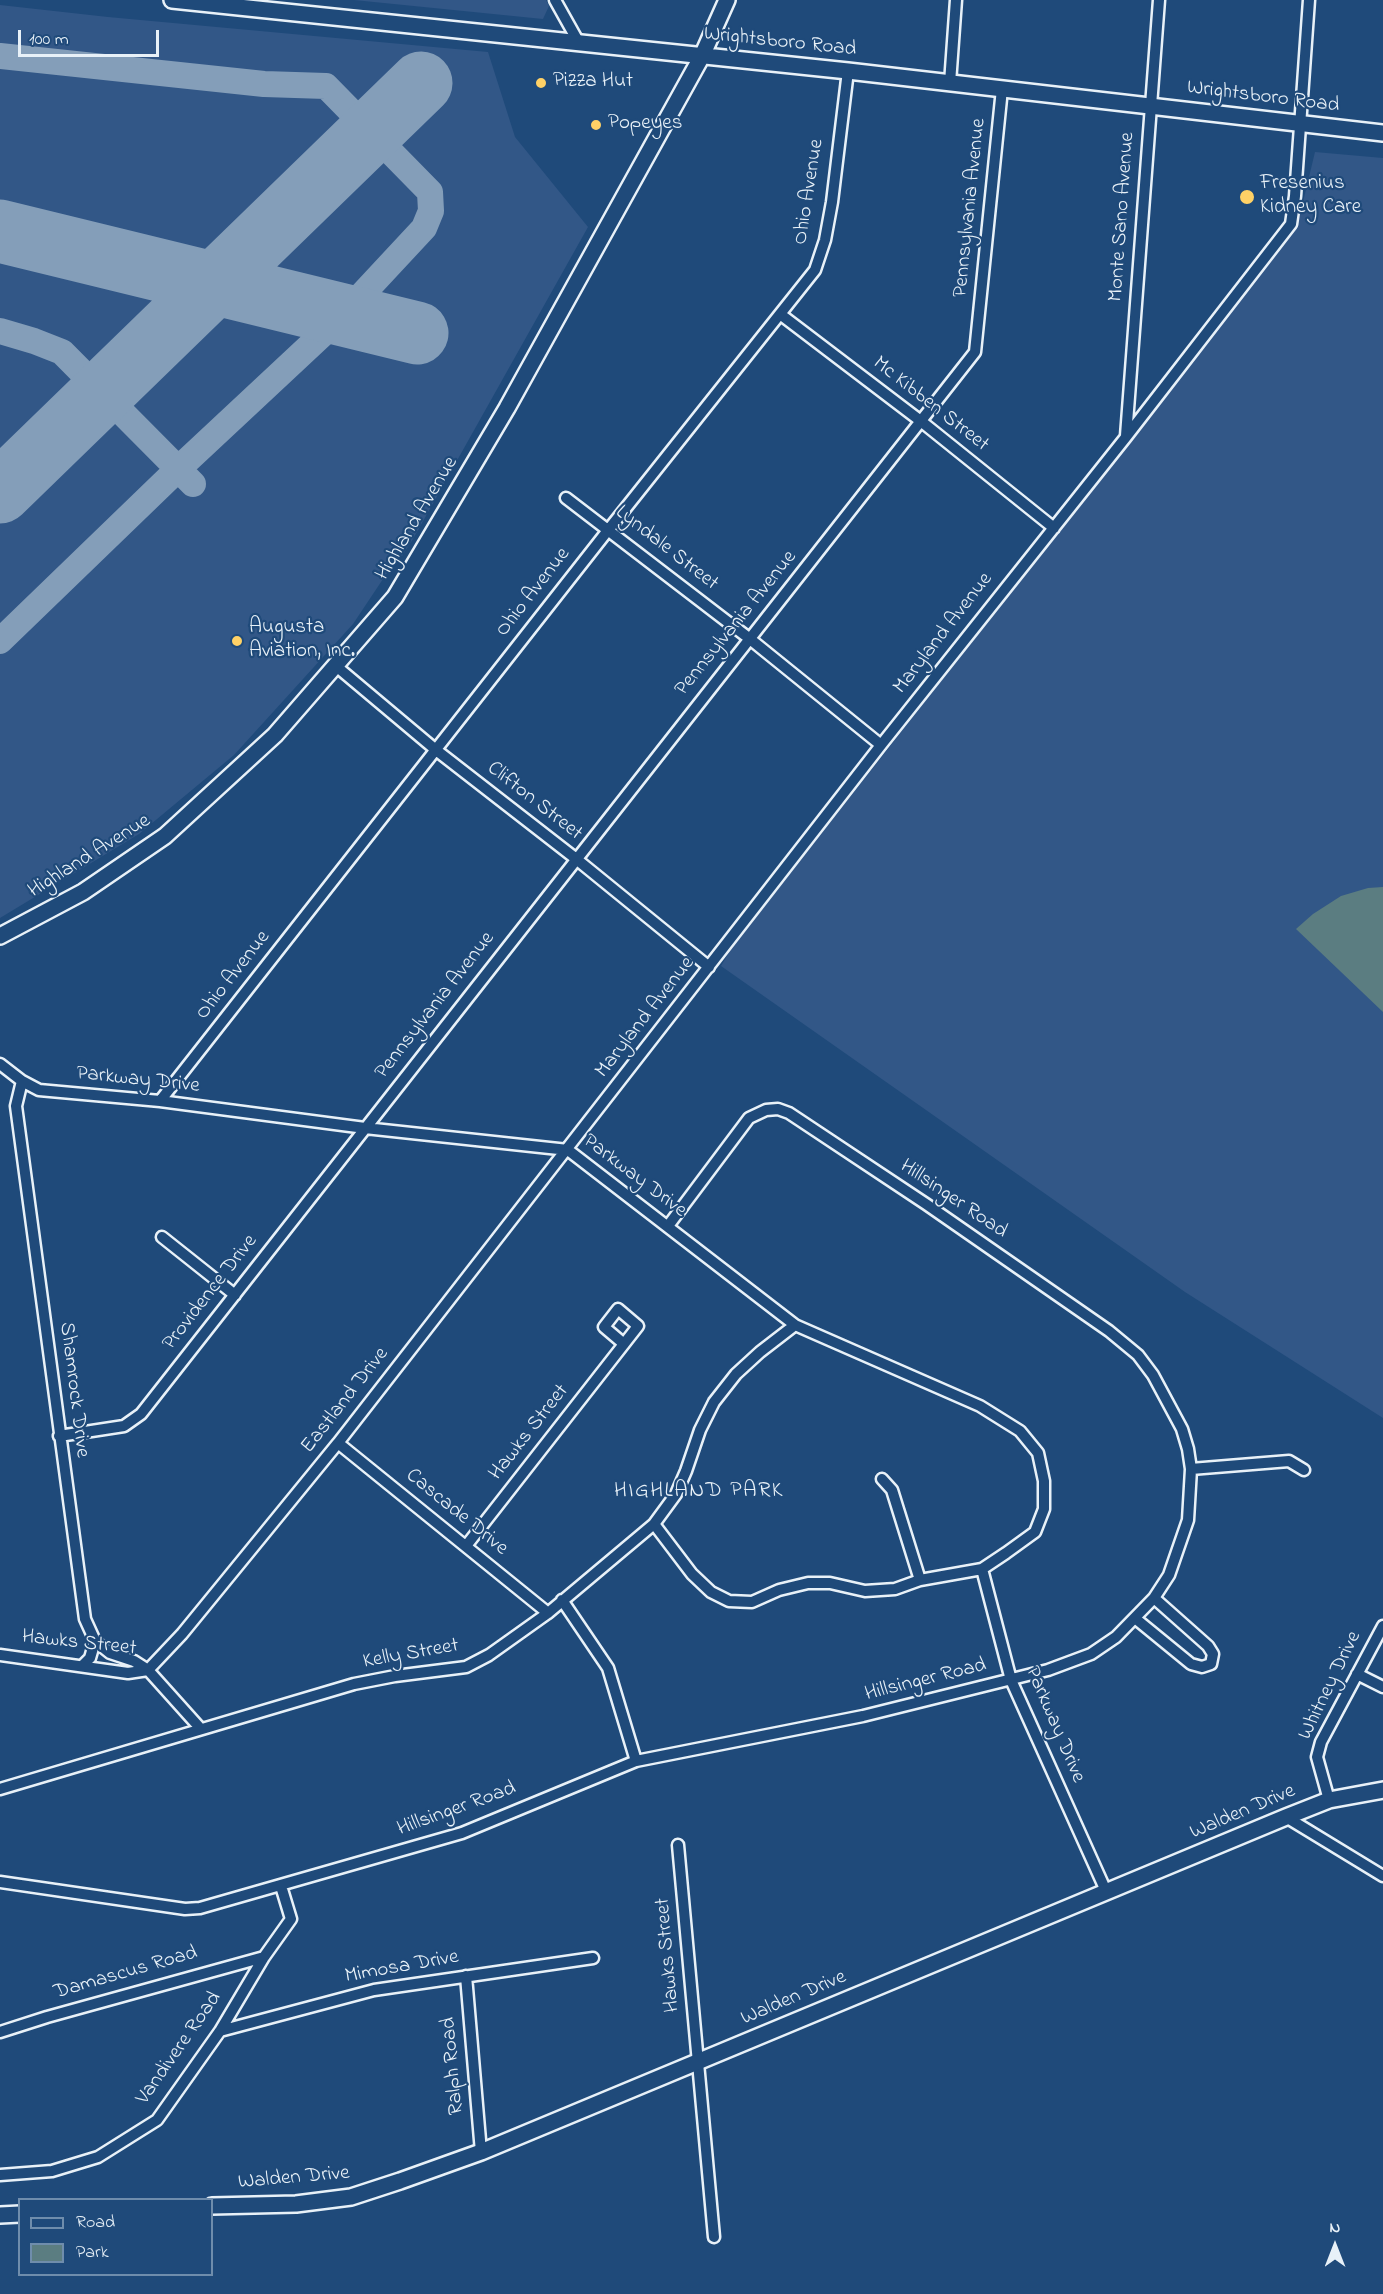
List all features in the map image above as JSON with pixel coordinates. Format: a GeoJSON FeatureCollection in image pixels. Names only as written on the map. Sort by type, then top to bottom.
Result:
{"type":"FeatureCollection","features":[{"type":"Feature","properties":{"kind":"main road","name":"Wrightsboro Road"},"geometry":{"type":"LineString","coordinates":[[172,0],[848,71],[1383,133]]}},
{"type":"Feature","properties":{"kind":"main road","name":"Highland Avenue"},"geometry":{"type":"LineString","coordinates":[[0,936],[83,892],[165,836],[275,735],[395,597],[507,408],[702,56],[727,0]]}},
{"type":"Feature","properties":{"kind":"main road","name":"Walden Drive"},"geometry":{"type":"LineString","coordinates":[[213,2206],[296,2204],[351,2197],[481,2152],[1286,1817],[1329,1800],[1383,1790]]}},
{"type":"Feature","properties":{"kind":"main road"},"geometry":{"type":"LineString","coordinates":[[0,2215],[18,2214]]}},
{"type":"Feature","properties":{"kind":"street"},"geometry":{"type":"LineString","coordinates":[[555,0],[579,43]]}},
{"type":"Feature","properties":{"kind":"street"},"geometry":{"type":"LineString","coordinates":[[950,83],[956,0]]}},
{"type":"Feature","properties":{"kind":"street","name":"Monte Sano Avenue"},"geometry":{"type":"LineString","coordinates":[[1126,437],[1159,0]]}},
{"type":"Feature","properties":{"kind":"street","name":"Maryland Avenue"},"geometry":{"type":"LineString","coordinates":[[568,1150],[881,745],[1126,437],[1291,224],[1309,0]]}},
{"type":"Feature","properties":{"kind":"street","name":"Ohio Avenue"},"geometry":{"type":"LineString","coordinates":[[160,1101],[815,270],[825,240],[832,202],[848,71]]}},
{"type":"Feature","properties":{"kind":"street","name":"Pennsylvania Avenue"},"geometry":{"type":"LineString","coordinates":[[365,1128],[975,352],[1002,89]]}},
{"type":"Feature","properties":{"kind":"street","name":"Mc Kibben Street"},"geometry":{"type":"LineString","coordinates":[[780,314],[922,422],[1054,528]]}},
{"type":"Feature","properties":{"kind":"street","name":"Lyndale Street"},"geometry":{"type":"LineString","coordinates":[[566,498],[750,639],[881,745]]}},
{"type":"Feature","properties":{"kind":"street","name":"Clifton Street"},"geometry":{"type":"LineString","coordinates":[[336,666],[436,750],[575,858],[709,967]]}},
{"type":"Feature","properties":{"kind":"street","name":"Parkway Drive"},"geometry":{"type":"LineString","coordinates":[[0,1064],[22,1081],[39,1090],[160,1101],[365,1128],[568,1150],[795,1325],[980,1406],[1020,1431],[1038,1453],[1044,1481],[1044,1509],[1035,1532],[982,1569],[1011,1680],[1106,1891]]}},
{"type":"Feature","properties":{"kind":"street","name":"Shamrock Drive"},"geometry":{"type":"LineString","coordinates":[[22,1081],[16,1106],[59,1436],[85,1619],[95,1641]]}},
{"type":"Feature","properties":{"kind":"street","name":"Hillsinger Road"},"geometry":{"type":"LineString","coordinates":[[0,1882],[185,1909],[200,1908],[462,1833],[636,1761],[863,1716],[1048,1670],[1090,1654],[1116,1637],[1154,1598],[1169,1575],[1188,1520],[1191,1469],[1182,1429],[1153,1375],[1138,1355],[1109,1331],[935,1210],[789,1113],[778,1109],[766,1110],[749,1119],[668,1226]]}},
{"type":"Feature","properties":{"kind":"street","name":"Providence Drive"},"geometry":{"type":"LineString","coordinates":[[59,1436],[124,1426],[141,1414],[365,1128]]}},
{"type":"Feature","properties":{"kind":"street","name":"Eastland Drive"},"geometry":{"type":"LineString","coordinates":[[148,1670],[182,1634],[338,1443],[568,1150]]}},
{"type":"Feature","properties":{"kind":"street"},"geometry":{"type":"LineString","coordinates":[[162,1237],[235,1295]]}},
{"type":"Feature","properties":{"kind":"street","name":"Kelly Street"},"geometry":{"type":"LineString","coordinates":[[0,1790],[200,1728],[354,1684],[466,1667],[515,1638],[548,1613],[654,1524],[676,1494],[699,1430],[714,1402],[736,1374],[795,1325]]}},
{"type":"Feature","properties":{"kind":"street","name":"Hawks Street"},"geometry":{"type":"LineString","coordinates":[[466,1546],[624,1344]]}},
{"type":"Feature","properties":{"kind":"street","name":"Cascade Drive"},"geometry":{"type":"LineString","coordinates":[[338,1443],[548,1613]]}},
{"type":"Feature","properties":{"kind":"street"},"geometry":{"type":"LineString","coordinates":[[1191,1469],[1289,1461],[1304,1470]]}},
{"type":"Feature","properties":{"kind":"street"},"geometry":{"type":"LineString","coordinates":[[882,1479],[892,1490],[920,1580]]}},
{"type":"Feature","properties":{"kind":"street"},"geometry":{"type":"LineString","coordinates":[[654,1524],[692,1574],[711,1592],[729,1601],[752,1602],[780,1590],[808,1583],[830,1583],[865,1591],[895,1589],[920,1580],[982,1569]]}},
{"type":"Feature","properties":{"kind":"street"},"geometry":{"type":"LineString","coordinates":[[1136,1619],[1191,1664],[1202,1667],[1211,1664],[1213,1654],[1208,1646],[1154,1598]]}},
{"type":"Feature","properties":{"kind":"street"},"geometry":{"type":"LineString","coordinates":[[562,1600],[608,1668],[636,1761]]}},
{"type":"Feature","properties":{"kind":"street","name":"Whitney Drive"},"geometry":{"type":"LineString","coordinates":[[1329,1800],[1317,1757],[1322,1742],[1383,1626]]}},
{"type":"Feature","properties":{"kind":"street"},"geometry":{"type":"LineString","coordinates":[[82,1666],[90,1658],[95,1641],[110,1653],[134,1661],[148,1670]]}},
{"type":"Feature","properties":{"kind":"street","name":"Hawks Street"},"geometry":{"type":"LineString","coordinates":[[0,1655],[128,1673],[148,1670],[200,1728]]}},
{"type":"Feature","properties":{"kind":"street"},"geometry":{"type":"LineString","coordinates":[[1357,1674],[1383,1687]]}},
{"type":"Feature","properties":{"kind":"street"},"geometry":{"type":"LineString","coordinates":[[1286,1817],[1383,1876]]}},
{"type":"Feature","properties":{"kind":"street","name":"Hawks Street"},"geometry":{"type":"LineString","coordinates":[[678,1845],[714,2237]]}},
{"type":"Feature","properties":{"kind":"street","name":"Vandivere Road"},"geometry":{"type":"LineString","coordinates":[[0,2175],[52,2171],[98,2157],[157,2120],[220,2031],[264,1957],[291,1918],[281,1886]]}},
{"type":"Feature","properties":{"kind":"street","name":"Damascus Road"},"geometry":{"type":"LineString","coordinates":[[0,2032],[264,1957]]}},
{"type":"Feature","properties":{"kind":"street","name":"Mimosa Drive"},"geometry":{"type":"LineString","coordinates":[[220,2031],[374,1990],[593,1958]]}},
{"type":"Feature","properties":{"kind":"street","name":"Ralph Road"},"geometry":{"type":"LineString","coordinates":[[466,1976],[481,2152]]}},
{"type":"Feature","properties":{"kind":"shaded area"},"geometry":{"type":"Polygon","coordinates":[[[354,0],[546,0],[549,6],[543,19],[354,0]]]}},
{"type":"Feature","properties":{"kind":"shaded area"},"geometry":{"type":"Polygon","coordinates":[[[0,5],[488,52],[515,137],[588,227],[413,539],[402,556],[399,555],[353,624],[234,755],[139,834],[0,918],[0,5]]]}},
{"type":"Feature","properties":{"kind":"shaded area"},"geometry":{"type":"Polygon","coordinates":[[[1315,152],[1383,158],[1383,1418],[1185,1292],[721,966],[731,949],[1297,227],[1315,152]]]}},
{"type":"Feature","properties":{"kind":"green space"},"geometry":{"type":"Polygon","coordinates":[[[1383,887],[1383,1012],[1296,929],[1313,914],[1341,896],[1368,888],[1383,887]]]}},
{"type":"Feature","properties":{"kind":"taxiway"},"geometry":{"type":"LineString","coordinates":[[0,56],[264,84],[326,86],[430,192],[431,211],[424,228],[343,315],[177,470],[0,641]]}},
{"type":"Feature","properties":{"kind":"taxiway"},"geometry":{"type":"LineString","coordinates":[[0,331],[62,352],[193,484]]}},
{"type":"Feature","properties":{"kind":"runway"},"geometry":{"type":"LineString","coordinates":[[0,492],[421,83]]}},
{"type":"Feature","properties":{"kind":"runway"},"geometry":{"type":"LineString","coordinates":[[0,231],[417,333]]}},
{"type":"Feature","properties":{"kind":"place","name":"Pizza Hut"},"geometry":{"type":"Point","coordinates":[541,83]}},
{"type":"Feature","properties":{"kind":"place","name":"Popeyes"},"geometry":{"type":"Point","coordinates":[596,125]}},
{"type":"Feature","properties":{"kind":"place","name":"Fresenius Kidney Care"},"geometry":{"type":"Point","coordinates":[1247,197]}},
{"type":"Feature","properties":{"kind":"place","name":"Augusta Aviation, Inc."},"geometry":{"type":"Point","coordinates":[237,641]}},
{"type":"Feature","properties":{"kind":"district","name":"HIGHLAND PARK"},"geometry":{"type":"Point","coordinates":[699,1492]}}]}
